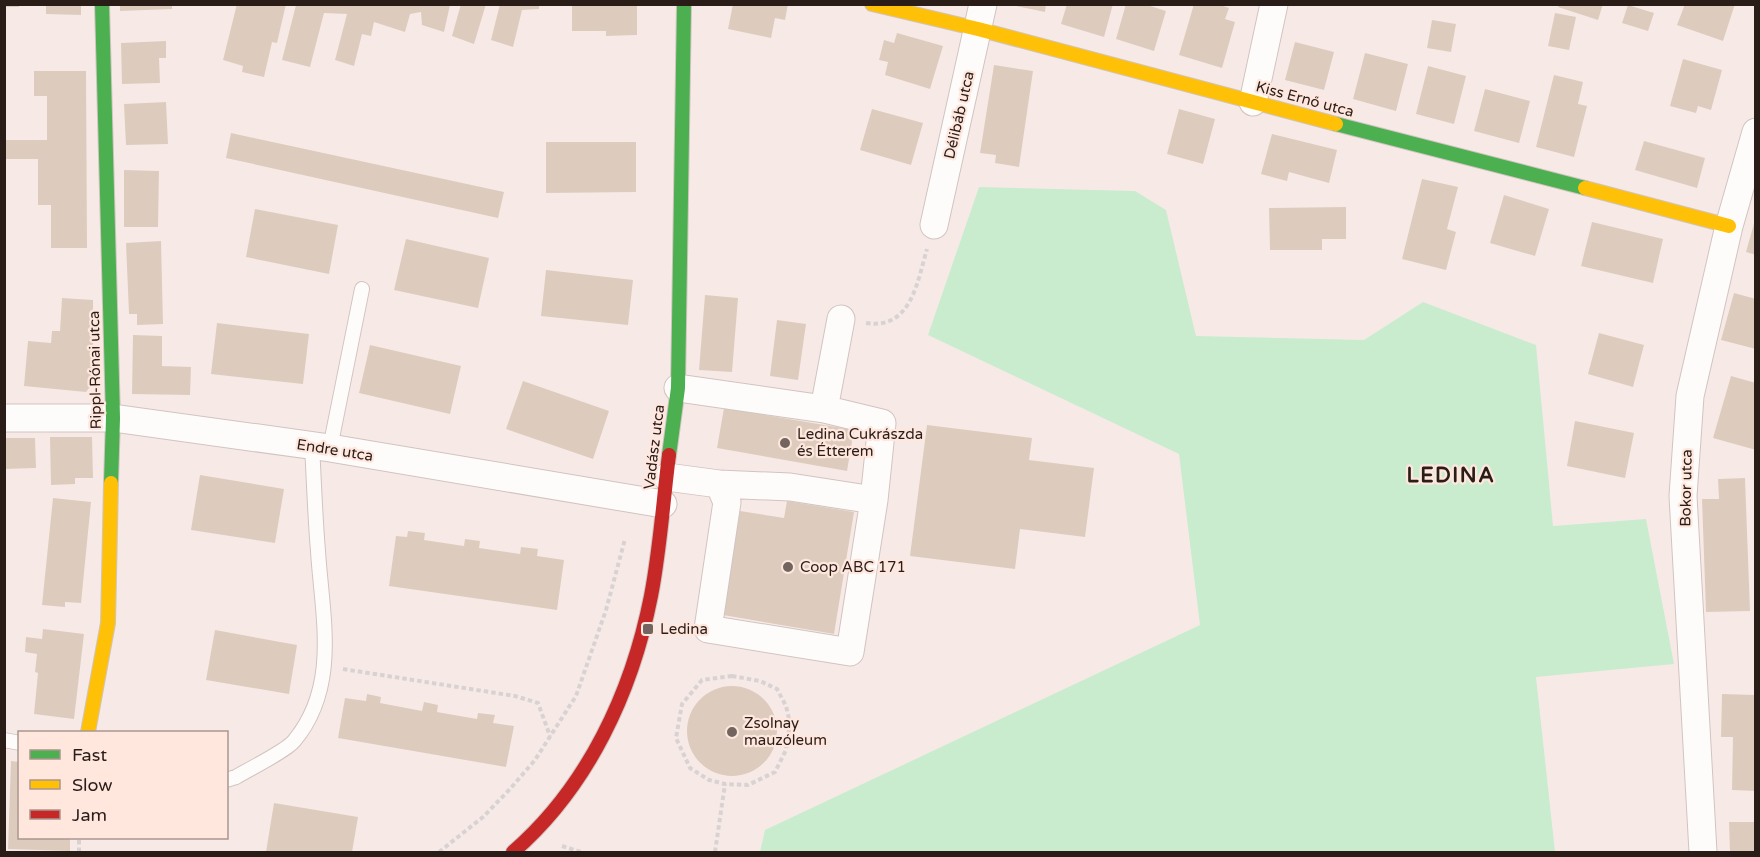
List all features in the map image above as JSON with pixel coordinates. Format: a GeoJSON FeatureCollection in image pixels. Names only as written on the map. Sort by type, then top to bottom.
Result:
{"type":"FeatureCollection","features":[{"type":"Feature","properties":{"kind":"street","name":"Rippl-Rónai utca"},"geometry":{"type":"LineString","coordinates":[[87,731],[108,623],[113,418],[102,4]]}},
{"type":"Feature","properties":{"kind":"street","name":"Vadász utca"},"geometry":{"type":"LineString","coordinates":[[513,852],[538,837],[595,752],[620,699],[638,648],[651,595],[678,388],[684,4]]}},
{"type":"Feature","properties":{"kind":"street","name":"Kiss Ernő utca"},"geometry":{"type":"LineString","coordinates":[[872,4],[981,16],[1253,102],[1729,226]]}},
{"type":"Feature","properties":{"kind":"street"},"geometry":{"type":"LineString","coordinates":[[1253,102],[1274,4]]}},
{"type":"Feature","properties":{"kind":"street","name":"Délibáb utca"},"geometry":{"type":"LineString","coordinates":[[934,225],[981,16]]}},
{"type":"Feature","properties":{"kind":"street","name":"Bokor utca"},"geometry":{"type":"LineString","coordinates":[[1703,852],[1683,496],[1690,396],[1729,226],[1755,132]]}},
{"type":"Feature","properties":{"kind":"street"},"geometry":{"type":"LineString","coordinates":[[824,409],[841,319]]}},
{"type":"Feature","properties":{"kind":"street"},"geometry":{"type":"LineString","coordinates":[[678,388],[824,409],[882,423],[874,500],[850,652],[708,630],[727,502],[720,484]]}},
{"type":"Feature","properties":{"kind":"street","name":"Endre utca"},"geometry":{"type":"LineString","coordinates":[[4,418],[113,418],[321,447],[663,504]]}},
{"type":"Feature","properties":{"kind":"street"},"geometry":{"type":"LineString","coordinates":[[667,477],[720,484],[790,487],[874,500]]}},
{"type":"Feature","properties":{"kind":"lane"},"geometry":{"type":"LineString","coordinates":[[228,779],[236,777],[293,743],[315,710],[325,667],[325,612],[318,553],[321,447],[362,289]]}},
{"type":"Feature","properties":{"kind":"path"},"geometry":{"type":"LineString","coordinates":[[841,319],[878,325],[896,320],[912,299],[934,225]]}},
{"type":"Feature","properties":{"kind":"path"},"geometry":{"type":"LineString","coordinates":[[439,852],[483,817],[510,789],[535,760],[576,696],[606,610],[632,515],[630,498]]}},
{"type":"Feature","properties":{"kind":"path"},"geometry":{"type":"LineString","coordinates":[[325,667],[515,696],[538,703],[550,736]]}},
{"type":"Feature","properties":{"kind":"path"},"geometry":{"type":"LineString","coordinates":[[732,676],[760,681],[777,689],[786,706],[790,723],[786,750],[775,772],[748,785],[724,784],[709,780],[690,768],[676,738],[682,704],[702,680],[732,676]]}},
{"type":"Feature","properties":{"kind":"path"},"geometry":{"type":"LineString","coordinates":[[715,852],[724,784]]}},
{"type":"Feature","properties":{"kind":"path"},"geometry":{"type":"LineString","coordinates":[[559,844],[581,852]]}},
{"type":"Feature","properties":{"kind":"green space"},"geometry":{"type":"Polygon","coordinates":[[[979,187],[1135,191],[1166,210],[1196,336],[1364,340],[1423,302],[1536,345],[1553,526],[1646,519],[1674,664],[1536,677],[1555,852],[760,852],[765,830],[1200,625],[1179,454],[928,335],[979,187]]]}},
{"type":"Feature","properties":{"kind":"building"},"geometry":{"type":"Polygon","coordinates":[[[4,4],[19,4],[19,7],[4,7],[4,4]]]}},
{"type":"Feature","properties":{"kind":"building"},"geometry":{"type":"Polygon","coordinates":[[[46,4],[81,4],[81,15],[46,14],[46,4]]]}},
{"type":"Feature","properties":{"kind":"building"},"geometry":{"type":"Polygon","coordinates":[[[120,4],[172,4],[172,9],[120,11],[120,4]]]}},
{"type":"Feature","properties":{"kind":"building"},"geometry":{"type":"Polygon","coordinates":[[[237,4],[286,4],[277,43],[272,42],[264,77],[242,72],[243,66],[223,60],[237,4]]]}},
{"type":"Feature","properties":{"kind":"building"},"geometry":{"type":"Polygon","coordinates":[[[461,4],[486,4],[474,44],[452,36],[461,4]]]}},
{"type":"Feature","properties":{"kind":"building"},"geometry":{"type":"Polygon","coordinates":[[[500,4],[539,4],[539,9],[522,10],[513,47],[491,40],[500,4]]]}},
{"type":"Feature","properties":{"kind":"building"},"geometry":{"type":"Polygon","coordinates":[[[572,4],[637,4],[637,35],[606,36],[606,31],[572,31],[572,4]]]}},
{"type":"Feature","properties":{"kind":"building"},"geometry":{"type":"Polygon","coordinates":[[[733,4],[788,4],[785,20],[775,18],[771,38],[728,29],[733,4]]]}},
{"type":"Feature","properties":{"kind":"building"},"geometry":{"type":"Polygon","coordinates":[[[1007,4],[1046,4],[1045,12],[1007,4]]]}},
{"type":"Feature","properties":{"kind":"building"},"geometry":{"type":"Polygon","coordinates":[[[1067,4],[1113,4],[1104,37],[1061,24],[1067,4]]]}},
{"type":"Feature","properties":{"kind":"building"},"geometry":{"type":"Polygon","coordinates":[[[1126,4],[1144,4],[1166,11],[1154,51],[1116,39],[1126,4]]]}},
{"type":"Feature","properties":{"kind":"building"},"geometry":{"type":"Polygon","coordinates":[[[1194,4],[1218,4],[1229,8],[1225,19],[1235,22],[1222,68],[1179,55],[1194,4]]]}},
{"type":"Feature","properties":{"kind":"building"},"geometry":{"type":"Polygon","coordinates":[[[1559,4],[1603,4],[1598,20],[1558,7],[1559,4]]]}},
{"type":"Feature","properties":{"kind":"building"},"geometry":{"type":"Polygon","coordinates":[[[1685,4],[1735,4],[1723,41],[1677,25],[1685,4]]]}},
{"type":"Feature","properties":{"kind":"building"},"geometry":{"type":"Polygon","coordinates":[[[296,5],[450,5],[444,32],[422,25],[421,12],[410,14],[405,32],[374,22],[371,36],[362,34],[354,66],[335,60],[347,14],[324,13],[310,67],[282,60],[296,5]]]}},
{"type":"Feature","properties":{"kind":"building"},"geometry":{"type":"Polygon","coordinates":[[[1628,5],[1654,13],[1648,31],[1622,23],[1628,5]]]}},
{"type":"Feature","properties":{"kind":"building"},"geometry":{"type":"Polygon","coordinates":[[[1555,13],[1576,17],[1569,50],[1548,46],[1555,13]]]}},
{"type":"Feature","properties":{"kind":"building"},"geometry":{"type":"Polygon","coordinates":[[[1432,20],[1456,24],[1451,52],[1427,48],[1432,20]]]}},
{"type":"Feature","properties":{"kind":"building"},"geometry":{"type":"Polygon","coordinates":[[[897,33],[943,46],[930,89],[885,75],[888,62],[879,60],[884,40],[894,43],[897,33]]]}},
{"type":"Feature","properties":{"kind":"building"},"geometry":{"type":"Polygon","coordinates":[[[166,41],[166,58],[159,58],[160,83],[122,84],[121,43],[166,41]]]}},
{"type":"Feature","properties":{"kind":"building"},"geometry":{"type":"Polygon","coordinates":[[[1295,42],[1334,52],[1324,90],[1285,80],[1295,42]]]}},
{"type":"Feature","properties":{"kind":"building"},"geometry":{"type":"Polygon","coordinates":[[[1365,53],[1408,64],[1396,111],[1353,99],[1365,53]]]}},
{"type":"Feature","properties":{"kind":"building"},"geometry":{"type":"Polygon","coordinates":[[[1683,59],[1722,70],[1711,110],[1698,106],[1696,113],[1670,106],[1683,59]]]}},
{"type":"Feature","properties":{"kind":"building"},"geometry":{"type":"Polygon","coordinates":[[[994,65],[1033,71],[1019,167],[995,163],[996,155],[980,153],[994,65]]]}},
{"type":"Feature","properties":{"kind":"building"},"geometry":{"type":"Polygon","coordinates":[[[1428,66],[1466,76],[1454,124],[1416,114],[1428,66]]]}},
{"type":"Feature","properties":{"kind":"building"},"geometry":{"type":"Polygon","coordinates":[[[34,71],[86,71],[87,248],[51,248],[51,205],[38,205],[38,159],[6,159],[6,140],[47,140],[47,96],[34,96],[34,71]]]}},
{"type":"Feature","properties":{"kind":"building"},"geometry":{"type":"Polygon","coordinates":[[[1554,75],[1583,82],[1578,104],[1587,106],[1574,157],[1536,147],[1554,75]]]}},
{"type":"Feature","properties":{"kind":"building"},"geometry":{"type":"Polygon","coordinates":[[[1485,89],[1530,101],[1519,143],[1474,131],[1485,89]]]}},
{"type":"Feature","properties":{"kind":"building"},"geometry":{"type":"Polygon","coordinates":[[[166,102],[168,144],[126,145],[124,104],[166,102]]]}},
{"type":"Feature","properties":{"kind":"building"},"geometry":{"type":"Polygon","coordinates":[[[872,109],[923,123],[911,165],[860,150],[872,109]]]}},
{"type":"Feature","properties":{"kind":"building"},"geometry":{"type":"Polygon","coordinates":[[[1179,109],[1215,119],[1203,164],[1167,154],[1179,109]]]}},
{"type":"Feature","properties":{"kind":"building"},"geometry":{"type":"Polygon","coordinates":[[[231,133],[504,192],[498,218],[226,158],[231,133]]]}},
{"type":"Feature","properties":{"kind":"building"},"geometry":{"type":"Polygon","coordinates":[[[1272,134],[1337,150],[1329,183],[1289,172],[1287,181],[1261,174],[1272,134]]]}},
{"type":"Feature","properties":{"kind":"building"},"geometry":{"type":"Polygon","coordinates":[[[1644,141],[1705,158],[1697,188],[1635,170],[1644,141]]]}},
{"type":"Feature","properties":{"kind":"building"},"geometry":{"type":"Polygon","coordinates":[[[546,142],[636,142],[636,192],[546,193],[546,142]]]}},
{"type":"Feature","properties":{"kind":"building"},"geometry":{"type":"Polygon","coordinates":[[[124,170],[159,171],[158,227],[124,227],[124,170]]]}},
{"type":"Feature","properties":{"kind":"building"},"geometry":{"type":"Polygon","coordinates":[[[1422,179],[1458,187],[1447,229],[1456,232],[1446,270],[1402,259],[1422,179]]]}},
{"type":"Feature","properties":{"kind":"building"},"geometry":{"type":"Polygon","coordinates":[[[1504,195],[1549,209],[1535,256],[1490,243],[1504,195]]]}},
{"type":"Feature","properties":{"kind":"building"},"geometry":{"type":"Polygon","coordinates":[[[1346,207],[1346,239],[1322,239],[1322,250],[1270,250],[1269,208],[1346,207]]]}},
{"type":"Feature","properties":{"kind":"building"},"geometry":{"type":"Polygon","coordinates":[[[255,209],[338,225],[329,274],[246,257],[255,209]]]}},
{"type":"Feature","properties":{"kind":"building"},"geometry":{"type":"Polygon","coordinates":[[[1756,220],[1756,255],[1746,252],[1756,220]]]}},
{"type":"Feature","properties":{"kind":"building"},"geometry":{"type":"Polygon","coordinates":[[[1592,222],[1663,239],[1653,283],[1581,266],[1592,222]]]}},
{"type":"Feature","properties":{"kind":"building"},"geometry":{"type":"Polygon","coordinates":[[[406,239],[489,258],[478,308],[394,290],[406,239]]]}},
{"type":"Feature","properties":{"kind":"building"},"geometry":{"type":"Polygon","coordinates":[[[161,241],[163,324],[137,325],[137,314],[129,314],[126,243],[161,241]]]}},
{"type":"Feature","properties":{"kind":"building"},"geometry":{"type":"Polygon","coordinates":[[[546,270],[633,280],[628,325],[541,316],[546,270]]]}},
{"type":"Feature","properties":{"kind":"building"},"geometry":{"type":"Polygon","coordinates":[[[1734,293],[1756,299],[1756,349],[1721,340],[1734,293]]]}},
{"type":"Feature","properties":{"kind":"building"},"geometry":{"type":"Polygon","coordinates":[[[705,295],[738,298],[732,372],[699,370],[705,295]]]}},
{"type":"Feature","properties":{"kind":"building"},"geometry":{"type":"Polygon","coordinates":[[[62,298],[93,300],[93,383],[86,392],[24,386],[28,341],[51,343],[52,331],[60,331],[62,298]]]}},
{"type":"Feature","properties":{"kind":"building"},"geometry":{"type":"Polygon","coordinates":[[[777,320],[806,324],[798,380],[770,376],[777,320]]]}},
{"type":"Feature","properties":{"kind":"building"},"geometry":{"type":"Polygon","coordinates":[[[217,323],[309,334],[303,384],[211,374],[217,323]]]}},
{"type":"Feature","properties":{"kind":"building"},"geometry":{"type":"Polygon","coordinates":[[[1599,333],[1644,345],[1633,387],[1588,374],[1599,333]]]}},
{"type":"Feature","properties":{"kind":"building"},"geometry":{"type":"Polygon","coordinates":[[[133,335],[162,336],[162,366],[191,367],[190,395],[132,394],[133,335]]]}},
{"type":"Feature","properties":{"kind":"building"},"geometry":{"type":"Polygon","coordinates":[[[370,345],[461,366],[450,414],[359,393],[370,345]]]}},
{"type":"Feature","properties":{"kind":"building"},"geometry":{"type":"Polygon","coordinates":[[[1731,376],[1756,383],[1756,450],[1713,438],[1731,376]]]}},
{"type":"Feature","properties":{"kind":"building"},"geometry":{"type":"Polygon","coordinates":[[[523,381],[609,411],[593,459],[506,429],[523,381]]]}},
{"type":"Feature","properties":{"kind":"building"},"geometry":{"type":"Polygon","coordinates":[[[724,408],[854,430],[847,471],[717,448],[724,408]]]}},
{"type":"Feature","properties":{"kind":"building"},"geometry":{"type":"Polygon","coordinates":[[[1575,421],[1634,433],[1625,478],[1567,466],[1575,421]]]}},
{"type":"Feature","properties":{"kind":"building"},"geometry":{"type":"Polygon","coordinates":[[[927,425],[1032,438],[1029,460],[1094,468],[1085,537],[1020,529],[1015,569],[910,556],[927,425]]]}},
{"type":"Feature","properties":{"kind":"building"},"geometry":{"type":"Polygon","coordinates":[[[50,437],[92,437],[93,478],[75,478],[75,484],[51,485],[50,437]]]}},
{"type":"Feature","properties":{"kind":"building"},"geometry":{"type":"Polygon","coordinates":[[[4,438],[35,438],[36,468],[4,469],[4,438]]]}},
{"type":"Feature","properties":{"kind":"building"},"geometry":{"type":"Polygon","coordinates":[[[200,475],[284,489],[275,543],[191,530],[200,475]]]}},
{"type":"Feature","properties":{"kind":"building"},"geometry":{"type":"Polygon","coordinates":[[[1745,478],[1750,611],[1706,612],[1702,499],[1719,499],[1718,479],[1745,478]]]}},
{"type":"Feature","properties":{"kind":"building"},"geometry":{"type":"Polygon","coordinates":[[[53,498],[91,502],[81,603],[65,602],[65,607],[42,605],[53,498]]]}},
{"type":"Feature","properties":{"kind":"building","name":"Coop ABC 171"},"geometry":{"type":"Polygon","coordinates":[[[787,501],[854,512],[834,634],[723,615],[740,511],[784,518],[787,501]]]}},
{"type":"Feature","properties":{"kind":"building"},"geometry":{"type":"Polygon","coordinates":[[[408,531],[425,533],[424,540],[464,546],[465,539],[480,541],[479,548],[520,554],[521,547],[538,549],[537,556],[564,560],[557,610],[389,586],[396,536],[407,537],[408,531]]]}},
{"type":"Feature","properties":{"kind":"building"},"geometry":{"type":"Polygon","coordinates":[[[43,629],[84,634],[74,719],[34,714],[38,673],[35,672],[37,654],[25,652],[26,637],[42,639],[43,629]]]}},
{"type":"Feature","properties":{"kind":"building"},"geometry":{"type":"Polygon","coordinates":[[[215,630],[297,645],[289,694],[206,680],[215,630]]]}},
{"type":"Feature","properties":{"kind":"building","name":"Zsolnay mauzóleum"},"geometry":{"type":"Polygon","coordinates":[[[732,686],[749,690],[764,699],[773,714],[777,731],[773,748],[764,763],[749,772],[732,776],[715,772],[700,763],[691,748],[687,731],[691,714],[700,699],[715,690],[732,686]]]}},
{"type":"Feature","properties":{"kind":"building"},"geometry":{"type":"Polygon","coordinates":[[[367,694],[381,697],[380,703],[422,711],[424,702],[438,705],[437,712],[477,719],[478,713],[495,715],[493,723],[514,726],[506,767],[338,738],[345,698],[366,701],[367,694]]]}},
{"type":"Feature","properties":{"kind":"building"},"geometry":{"type":"Polygon","coordinates":[[[1722,694],[1756,695],[1756,791],[1732,790],[1733,737],[1721,737],[1722,694]]]}},
{"type":"Feature","properties":{"kind":"building"},"geometry":{"type":"Polygon","coordinates":[[[11,761],[18,762],[18,839],[70,839],[70,851],[8,849],[11,761]]]}},
{"type":"Feature","properties":{"kind":"building"},"geometry":{"type":"Polygon","coordinates":[[[274,803],[358,817],[352,852],[266,852],[274,803]]]}},
{"type":"Feature","properties":{"kind":"building"},"geometry":{"type":"Polygon","coordinates":[[[1729,822],[1756,822],[1756,852],[1730,852],[1729,822]]]}},
{"type":"Feature","properties":{"kind":"traffic: fast"},"geometry":{"type":"LineString","coordinates":[[102,4],[113,418],[111,483]]}},
{"type":"Feature","properties":{"kind":"traffic: fast"},"geometry":{"type":"LineString","coordinates":[[669,455],[678,388],[684,4]]}},
{"type":"Feature","properties":{"kind":"traffic: fast"},"geometry":{"type":"LineString","coordinates":[[1336,124],[1585,188]]}},
{"type":"Feature","properties":{"kind":"traffic: slow"},"geometry":{"type":"LineString","coordinates":[[872,4],[978,29],[1336,124]]}},
{"type":"Feature","properties":{"kind":"traffic: slow"},"geometry":{"type":"LineString","coordinates":[[1585,188],[1729,226]]}},
{"type":"Feature","properties":{"kind":"traffic: slow"},"geometry":{"type":"LineString","coordinates":[[88,731],[108,623],[111,483]]}},
{"type":"Feature","properties":{"kind":"traffic: jam"},"geometry":{"type":"LineString","coordinates":[[513,852],[564,798],[585,768],[619,702],[643,632],[651,596],[669,455]]}},
{"type":"Feature","properties":{"kind":"place","name":"Ledina Cukrászda és Étterem"},"geometry":{"type":"Point","coordinates":[785,443]}},
{"type":"Feature","properties":{"kind":"place","name":"Coop ABC 171"},"geometry":{"type":"Point","coordinates":[788,567]}},
{"type":"Feature","properties":{"kind":"place","name":"Ledina"},"geometry":{"type":"Point","coordinates":[648,629]}},
{"type":"Feature","properties":{"kind":"place","name":"Zsolnay mauzóleum"},"geometry":{"type":"Point","coordinates":[732,732]}},
{"type":"Feature","properties":{"kind":"district","name":"LEDINA"},"geometry":{"type":"Point","coordinates":[1451,475]}}]}
